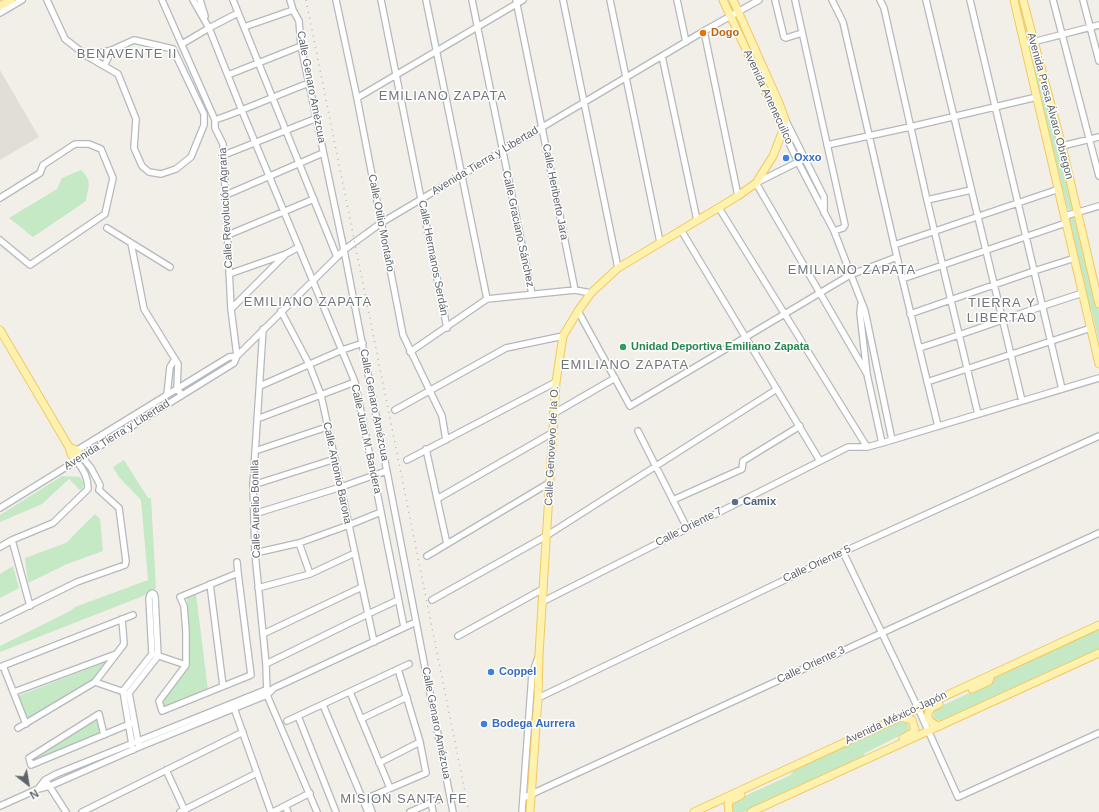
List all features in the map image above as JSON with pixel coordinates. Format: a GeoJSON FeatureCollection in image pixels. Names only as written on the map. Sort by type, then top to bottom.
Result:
{"type":"FeatureCollection","features":[{"type":"Feature","properties":{"kind":"main road"},"geometry":{"type":"LineString","coordinates":[[0,6],[11,0]]}},
{"type":"Feature","properties":{"kind":"main road","name":"Avenida Anenecuilco"},"geometry":{"type":"LineString","coordinates":[[723,0],[783,130]]}},
{"type":"Feature","properties":{"kind":"main road","name":"Avenida Anenecuilco"},"geometry":{"type":"LineString","coordinates":[[733,0],[785,119]]}},
{"type":"Feature","properties":{"kind":"main road","name":"Avenida Presa Álvaro Obregon"},"geometry":{"type":"LineString","coordinates":[[1014,0],[1099,364]]}},
{"type":"Feature","properties":{"kind":"main road","name":"Avenida Presa Álvaro Obregon"},"geometry":{"type":"LineString","coordinates":[[1023,0],[1033,41],[1052,105],[1099,304]]}},
{"type":"Feature","properties":{"kind":"main road","name":"Calle Genovevo de la O."},"geometry":{"type":"LineString","coordinates":[[530,812],[538,698],[539,654],[553,414],[563,336],[591,293],[618,268],[719,208],[756,183],[773,156],[783,130],[785,119]]}},
{"type":"Feature","properties":{"kind":"main road"},"geometry":{"type":"LineString","coordinates":[[0,330],[72,450],[79,459]]}},
{"type":"Feature","properties":{"kind":"main road","name":"Avenida México-Japón"},"geometry":{"type":"LineString","coordinates":[[694,812],[1099,625]]}},
{"type":"Feature","properties":{"kind":"main road"},"geometry":{"type":"LineString","coordinates":[[751,812],[1099,653]]}},
{"type":"Feature","properties":{"kind":"main road"},"geometry":{"type":"LineString","coordinates":[[940,726],[930,721],[928,712],[931,707],[989,681],[991,674]]}},
{"type":"Feature","properties":{"kind":"main road"},"geometry":{"type":"LineString","coordinates":[[865,760],[875,752],[911,734],[915,730],[912,720],[900,717]]}},
{"type":"Feature","properties":{"kind":"main road"},"geometry":{"type":"LineString","coordinates":[[729,812],[728,804],[731,800],[781,775],[792,767]]}},
{"type":"Feature","properties":{"kind":"main road"},"geometry":{"type":"LineString","coordinates":[[694,812],[703,812]]}},
{"type":"Feature","properties":{"kind":"street"},"geometry":{"type":"LineString","coordinates":[[0,13],[22,0]]}},
{"type":"Feature","properties":{"kind":"street"},"geometry":{"type":"LineString","coordinates":[[47,0],[65,39],[87,56],[118,74],[136,119],[134,148],[142,166],[149,172],[161,174],[176,169],[191,157],[204,125],[204,114],[173,49],[134,40],[112,50],[87,56]]}},
{"type":"Feature","properties":{"kind":"street","name":"Calle Revolución Agraria"},"geometry":{"type":"LineString","coordinates":[[162,0],[215,120],[215,128],[223,144],[231,309],[237,356]]}},
{"type":"Feature","properties":{"kind":"street"},"geometry":{"type":"LineString","coordinates":[[194,0],[208,26]]}},
{"type":"Feature","properties":{"kind":"street"},"geometry":{"type":"LineString","coordinates":[[200,0],[208,26]]}},
{"type":"Feature","properties":{"kind":"street"},"geometry":{"type":"LineString","coordinates":[[233,0],[337,257]]}},
{"type":"Feature","properties":{"kind":"street","name":"Calle Genaro Amézcua"},"geometry":{"type":"LineString","coordinates":[[290,0],[292,10],[299,21],[301,46],[363,343],[386,471],[453,812]]}},
{"type":"Feature","properties":{"kind":"street","name":"Calle Otilio Montaño"},"geometry":{"type":"LineString","coordinates":[[336,0],[357,98],[403,335],[442,416],[446,440]]}},
{"type":"Feature","properties":{"kind":"street","name":"Calle Hermanos Serdán"},"geometry":{"type":"LineString","coordinates":[[381,0],[447,328]]}},
{"type":"Feature","properties":{"kind":"street"},"geometry":{"type":"LineString","coordinates":[[426,0],[487,299]]}},
{"type":"Feature","properties":{"kind":"street","name":"Calle Graciano Sánchez"},"geometry":{"type":"LineString","coordinates":[[472,0],[532,294]]}},
{"type":"Feature","properties":{"kind":"street"},"geometry":{"type":"LineString","coordinates":[[357,98],[517,2],[523,0]]}},
{"type":"Feature","properties":{"kind":"street"},"geometry":{"type":"LineString","coordinates":[[563,0],[618,268]]}},
{"type":"Feature","properties":{"kind":"street"},"geometry":{"type":"LineString","coordinates":[[610,0],[660,242]]}},
{"type":"Feature","properties":{"kind":"street"},"geometry":{"type":"LineString","coordinates":[[677,0],[686,42]]}},
{"type":"Feature","properties":{"kind":"street","name":"Avenida Tierra y Libertad"},"geometry":{"type":"LineString","coordinates":[[0,508],[234,363],[237,356],[263,329],[344,250],[381,223],[704,31],[760,0]]}},
{"type":"Feature","properties":{"kind":"street"},"geometry":{"type":"LineString","coordinates":[[775,0],[784,37],[786,38],[802,33]]}},
{"type":"Feature","properties":{"kind":"street"},"geometry":{"type":"LineString","coordinates":[[795,0],[845,225],[843,228],[834,231]]}},
{"type":"Feature","properties":{"kind":"street"},"geometry":{"type":"LineString","coordinates":[[832,0],[843,22],[910,314],[938,426]]}},
{"type":"Feature","properties":{"kind":"street"},"geometry":{"type":"LineString","coordinates":[[880,0],[884,8],[910,127],[978,414]]}},
{"type":"Feature","properties":{"kind":"street"},"geometry":{"type":"LineString","coordinates":[[926,0],[1022,401]]}},
{"type":"Feature","properties":{"kind":"street"},"geometry":{"type":"LineString","coordinates":[[970,0],[1062,389]]}},
{"type":"Feature","properties":{"kind":"street"},"geometry":{"type":"LineString","coordinates":[[1053,0],[1099,176]]}},
{"type":"Feature","properties":{"kind":"street"},"geometry":{"type":"LineString","coordinates":[[1083,0],[1099,61]]}},
{"type":"Feature","properties":{"kind":"street","name":"Calle Heriberto Jara"},"geometry":{"type":"LineString","coordinates":[[517,2],[575,290]]}},
{"type":"Feature","properties":{"kind":"street"},"geometry":{"type":"LineString","coordinates":[[244,27],[292,10]]}},
{"type":"Feature","properties":{"kind":"street"},"geometry":{"type":"LineString","coordinates":[[182,44],[208,26],[238,13]]}},
{"type":"Feature","properties":{"kind":"street"},"geometry":{"type":"LineString","coordinates":[[1025,44],[1099,25]]}},
{"type":"Feature","properties":{"kind":"street","name":"Calle Juan M. Bandera"},"geometry":{"type":"LineString","coordinates":[[208,26],[355,382],[404,627]]}},
{"type":"Feature","properties":{"kind":"street"},"geometry":{"type":"LineString","coordinates":[[704,31],[738,196]]}},
{"type":"Feature","properties":{"kind":"street"},"geometry":{"type":"LineString","coordinates":[[228,75],[301,46]]}},
{"type":"Feature","properties":{"kind":"street"},"geometry":{"type":"LineString","coordinates":[[104,66],[112,50]]}},
{"type":"Feature","properties":{"kind":"street"},"geometry":{"type":"LineString","coordinates":[[662,56],[697,220]]}},
{"type":"Feature","properties":{"kind":"street"},"geometry":{"type":"LineString","coordinates":[[215,120],[242,111],[273,96],[309,83]]}},
{"type":"Feature","properties":{"kind":"street"},"geometry":{"type":"LineString","coordinates":[[827,144],[910,127],[1037,97]]}},
{"type":"Feature","properties":{"kind":"street"},"geometry":{"type":"LineString","coordinates":[[224,155],[317,118]]}},
{"type":"Feature","properties":{"kind":"street","name":"Avenida Anenecuilco"},"geometry":{"type":"LineString","coordinates":[[785,119],[824,197],[824,215]]}},
{"type":"Feature","properties":{"kind":"street","name":"Avenida Anenecuilco"},"geometry":{"type":"LineString","coordinates":[[783,130],[824,215],[834,231],[865,311],[892,440]]}},
{"type":"Feature","properties":{"kind":"street"},"geometry":{"type":"LineString","coordinates":[[1062,146],[1099,137]]}},
{"type":"Feature","properties":{"kind":"street"},"geometry":{"type":"LineString","coordinates":[[0,198],[40,173],[43,165],[75,144],[89,144],[101,149],[113,178],[105,214],[30,265],[0,240]]}},
{"type":"Feature","properties":{"kind":"street"},"geometry":{"type":"LineString","coordinates":[[226,195],[323,154]]}},
{"type":"Feature","properties":{"kind":"street","name":"Calle Genovevo de la O."},"geometry":{"type":"LineString","coordinates":[[756,183],[804,159]]}},
{"type":"Feature","properties":{"kind":"street"},"geometry":{"type":"LineString","coordinates":[[756,183],[867,374]]}},
{"type":"Feature","properties":{"kind":"street"},"geometry":{"type":"LineString","coordinates":[[894,245],[1059,189]]}},
{"type":"Feature","properties":{"kind":"street"},"geometry":{"type":"LineString","coordinates":[[927,200],[971,190]]}},
{"type":"Feature","properties":{"kind":"street"},"geometry":{"type":"LineString","coordinates":[[228,235],[314,199]]}},
{"type":"Feature","properties":{"kind":"street"},"geometry":{"type":"LineString","coordinates":[[1065,216],[1099,206]]}},
{"type":"Feature","properties":{"kind":"street"},"geometry":{"type":"LineString","coordinates":[[719,208],[867,447]]}},
{"type":"Feature","properties":{"kind":"street"},"geometry":{"type":"LineString","coordinates":[[902,279],[1066,224]]}},
{"type":"Feature","properties":{"kind":"street"},"geometry":{"type":"LineString","coordinates":[[107,228],[170,267]]}},
{"type":"Feature","properties":{"kind":"street"},"geometry":{"type":"LineString","coordinates":[[681,230],[820,461]]}},
{"type":"Feature","properties":{"kind":"street"},"geometry":{"type":"LineString","coordinates":[[131,243],[144,309],[178,364],[177,389],[182,395]]}},
{"type":"Feature","properties":{"kind":"street"},"geometry":{"type":"LineString","coordinates":[[229,274],[286,254],[299,247]]}},
{"type":"Feature","properties":{"kind":"street"},"geometry":{"type":"LineString","coordinates":[[231,309],[286,254]]}},
{"type":"Feature","properties":{"kind":"street"},"geometry":{"type":"LineString","coordinates":[[578,311],[630,406],[850,275],[897,257]]}},
{"type":"Feature","properties":{"kind":"street"},"geometry":{"type":"LineString","coordinates":[[910,314],[1075,258]]}},
{"type":"Feature","properties":{"kind":"street"},"geometry":{"type":"LineString","coordinates":[[410,352],[447,328],[487,299],[575,290],[591,293]]}},
{"type":"Feature","properties":{"kind":"street"},"geometry":{"type":"LineString","coordinates":[[919,348],[960,336],[1042,306],[1083,294]]}},
{"type":"Feature","properties":{"kind":"street","name":"Avenida Anenecuilco"},"geometry":{"type":"LineString","coordinates":[[861,302],[860,313],[867,374],[882,443]]}},
{"type":"Feature","properties":{"kind":"street","name":"Calle Antonio Barona"},"geometry":{"type":"LineString","coordinates":[[281,311],[308,364],[320,395],[374,642]]}},
{"type":"Feature","properties":{"kind":"street"},"geometry":{"type":"LineString","coordinates":[[927,382],[1091,328]]}},
{"type":"Feature","properties":{"kind":"street","name":"Calle Aurelio Bonilla"},"geometry":{"type":"LineString","coordinates":[[263,329],[253,485],[255,552],[266,664],[267,692]]}},
{"type":"Feature","properties":{"kind":"street"},"geometry":{"type":"LineString","coordinates":[[395,410],[430,392],[506,348],[563,336]]}},
{"type":"Feature","properties":{"kind":"street"},"geometry":{"type":"LineString","coordinates":[[260,386],[308,364],[363,343]]}},
{"type":"Feature","properties":{"kind":"street"},"geometry":{"type":"LineString","coordinates":[[854,353],[864,349]]}},
{"type":"Feature","properties":{"kind":"street"},"geometry":{"type":"LineString","coordinates":[[72,450],[121,424],[229,357],[237,356]]}},
{"type":"Feature","properties":{"kind":"street"},"geometry":{"type":"LineString","coordinates":[[167,395],[170,367],[175,359]]}},
{"type":"Feature","properties":{"kind":"street"},"geometry":{"type":"LineString","coordinates":[[553,414],[615,378]]}},
{"type":"Feature","properties":{"kind":"street","name":"Calle Oriente 7"},"geometry":{"type":"LineString","coordinates":[[542,602],[848,447],[867,447],[882,443],[1099,378]]}},
{"type":"Feature","properties":{"kind":"street"},"geometry":{"type":"LineString","coordinates":[[257,420],[355,382]]}},
{"type":"Feature","properties":{"kind":"street"},"geometry":{"type":"LineString","coordinates":[[406,460],[556,382]]}},
{"type":"Feature","properties":{"kind":"street"},"geometry":{"type":"LineString","coordinates":[[432,600],[546,536],[777,389]]}},
{"type":"Feature","properties":{"kind":"street"},"geometry":{"type":"LineString","coordinates":[[156,402],[160,409]]}},
{"type":"Feature","properties":{"kind":"street"},"geometry":{"type":"LineString","coordinates":[[121,424],[125,430]]}},
{"type":"Feature","properties":{"kind":"street"},"geometry":{"type":"LineString","coordinates":[[674,500],[742,469],[743,461],[800,426]]}},
{"type":"Feature","properties":{"kind":"street"},"geometry":{"type":"LineString","coordinates":[[255,451],[328,427]]}},
{"type":"Feature","properties":{"kind":"street"},"geometry":{"type":"LineString","coordinates":[[638,431],[687,528]]}},
{"type":"Feature","properties":{"kind":"street"},"geometry":{"type":"LineString","coordinates":[[437,499],[552,433]]}},
{"type":"Feature","properties":{"kind":"street","name":"Calle Oriente 5"},"geometry":{"type":"LineString","coordinates":[[538,698],[843,552],[1099,436]]}},
{"type":"Feature","properties":{"kind":"street"},"geometry":{"type":"LineString","coordinates":[[426,449],[447,544]]}},
{"type":"Feature","properties":{"kind":"street"},"geometry":{"type":"LineString","coordinates":[[79,459],[91,468],[100,485],[99,490]]}},
{"type":"Feature","properties":{"kind":"street"},"geometry":{"type":"LineString","coordinates":[[79,459],[88,486],[93,492],[99,490]]}},
{"type":"Feature","properties":{"kind":"street"},"geometry":{"type":"LineString","coordinates":[[253,485],[334,459]]}},
{"type":"Feature","properties":{"kind":"street"},"geometry":{"type":"LineString","coordinates":[[254,514],[341,488],[386,471]]}},
{"type":"Feature","properties":{"kind":"street"},"geometry":{"type":"LineString","coordinates":[[0,547],[12,540],[53,523],[92,480],[97,480]]}},
{"type":"Feature","properties":{"kind":"street"},"geometry":{"type":"LineString","coordinates":[[427,556],[549,483]]}},
{"type":"Feature","properties":{"kind":"street"},"geometry":{"type":"LineString","coordinates":[[0,620],[77,582],[125,565],[126,561],[120,508],[99,490]]}},
{"type":"Feature","properties":{"kind":"street"},"geometry":{"type":"LineString","coordinates":[[255,552],[299,543],[381,512]]}},
{"type":"Feature","properties":{"kind":"street","name":"Calle Oriente 3"},"geometry":{"type":"LineString","coordinates":[[523,798],[1099,533]]}},
{"type":"Feature","properties":{"kind":"street"},"geometry":{"type":"LineString","coordinates":[[12,540],[30,606]]}},
{"type":"Feature","properties":{"kind":"street"},"geometry":{"type":"LineString","coordinates":[[299,543],[310,574]]}},
{"type":"Feature","properties":{"kind":"street"},"geometry":{"type":"LineString","coordinates":[[843,552],[918,708],[958,798],[1099,733]]}},
{"type":"Feature","properties":{"kind":"street"},"geometry":{"type":"LineString","coordinates":[[258,588],[310,574],[355,553]]}},
{"type":"Feature","properties":{"kind":"street"},"geometry":{"type":"LineString","coordinates":[[237,562],[251,675],[162,711],[159,701],[186,664],[186,626],[184,606],[180,597],[238,573]]}},
{"type":"Feature","properties":{"kind":"street"},"geometry":{"type":"LineString","coordinates":[[210,584],[223,686]]}},
{"type":"Feature","properties":{"kind":"street"},"geometry":{"type":"LineString","coordinates":[[263,634],[362,587]]}},
{"type":"Feature","properties":{"kind":"street"},"geometry":{"type":"LineString","coordinates":[[458,636],[543,589]]}},
{"type":"Feature","properties":{"kind":"street"},"geometry":{"type":"LineString","coordinates":[[126,692],[158,656],[155,597],[152,593],[149,598],[152,654],[126,692],[132,723],[139,747]]}},
{"type":"Feature","properties":{"kind":"street"},"geometry":{"type":"LineString","coordinates":[[266,664],[398,600]]}},
{"type":"Feature","properties":{"kind":"street"},"geometry":{"type":"LineString","coordinates":[[26,724],[2,666],[133,615]]}},
{"type":"Feature","properties":{"kind":"street"},"geometry":{"type":"LineString","coordinates":[[18,728],[95,682],[124,644],[122,620]]}},
{"type":"Feature","properties":{"kind":"street"},"geometry":{"type":"LineString","coordinates":[[0,806],[234,708],[416,622]]}},
{"type":"Feature","properties":{"kind":"street"},"geometry":{"type":"LineString","coordinates":[[14,692],[117,654]]}},
{"type":"Feature","properties":{"kind":"street"},"geometry":{"type":"LineString","coordinates":[[152,654],[186,664]]}},
{"type":"Feature","properties":{"kind":"street"},"geometry":{"type":"LineString","coordinates":[[522,812],[532,674],[539,654]]}},
{"type":"Feature","properties":{"kind":"street"},"geometry":{"type":"LineString","coordinates":[[287,721],[409,664]]}},
{"type":"Feature","properties":{"kind":"street"},"geometry":{"type":"LineString","coordinates":[[365,800],[426,773],[420,742],[398,669]]}},
{"type":"Feature","properties":{"kind":"street"},"geometry":{"type":"LineString","coordinates":[[95,682],[126,692]]}},
{"type":"Feature","properties":{"kind":"street"},"geometry":{"type":"LineString","coordinates":[[38,789],[46,780],[56,774],[138,740],[267,692]]}},
{"type":"Feature","properties":{"kind":"street"},"geometry":{"type":"LineString","coordinates":[[267,692],[317,812]]}},
{"type":"Feature","properties":{"kind":"street"},"geometry":{"type":"LineString","coordinates":[[350,692],[390,788]]}},
{"type":"Feature","properties":{"kind":"street"},"geometry":{"type":"LineString","coordinates":[[361,719],[407,697]]}},
{"type":"Feature","properties":{"kind":"street"},"geometry":{"type":"LineString","coordinates":[[322,705],[365,800],[372,812]]}},
{"type":"Feature","properties":{"kind":"street"},"geometry":{"type":"LineString","coordinates":[[234,708],[272,812],[310,793]]}},
{"type":"Feature","properties":{"kind":"street"},"geometry":{"type":"LineString","coordinates":[[104,735],[98,714],[29,758],[31,766],[38,762],[104,735],[132,723]]}},
{"type":"Feature","properties":{"kind":"street"},"geometry":{"type":"LineString","coordinates":[[298,716],[336,812]]}},
{"type":"Feature","properties":{"kind":"street"},"geometry":{"type":"LineString","coordinates":[[132,723],[133,750]]}},
{"type":"Feature","properties":{"kind":"street"},"geometry":{"type":"LineString","coordinates":[[82,812],[243,732]]}},
{"type":"Feature","properties":{"kind":"street"},"geometry":{"type":"LineString","coordinates":[[379,763],[420,742]]}},
{"type":"Feature","properties":{"kind":"street"},"geometry":{"type":"LineString","coordinates":[[166,770],[183,811],[257,773]]}},
{"type":"Feature","properties":{"kind":"street"},"geometry":{"type":"LineString","coordinates":[[46,780],[66,812]]}},
{"type":"Feature","properties":{"kind":"street"},"geometry":{"type":"LineString","coordinates":[[410,812],[439,798]]}},
{"type":"Feature","properties":{"kind":"street"},"geometry":{"type":"LineString","coordinates":[[365,800],[368,812]]}},
{"type":"Feature","properties":{"kind":"street"},"geometry":{"type":"LineString","coordinates":[[430,802],[433,812]]}},
{"type":"Feature","properties":{"kind":"street"},"geometry":{"type":"LineString","coordinates":[[285,806],[288,812]]}},
{"type":"Feature","properties":{"kind":"shaded area"},"geometry":{"type":"Polygon","coordinates":[[[0,70],[39,137],[0,160],[0,70]]]}},
{"type":"Feature","properties":{"kind":"green space"},"geometry":{"type":"Polygon","coordinates":[[[1017,0],[1020,0],[1074,206],[1071,210],[1068,209],[1056,166],[1017,0]]]}},
{"type":"Feature","properties":{"kind":"green space"},"geometry":{"type":"Polygon","coordinates":[[[81,170],[85,174],[89,184],[86,201],[33,237],[9,218],[57,189],[62,178],[81,170]]]}},
{"type":"Feature","properties":{"kind":"green space"},"geometry":{"type":"Polygon","coordinates":[[[1073,217],[1096,292],[1099,311],[1099,342],[1092,312],[1088,304],[1068,218],[1073,217]]]}},
{"type":"Feature","properties":{"kind":"green space"},"geometry":{"type":"Polygon","coordinates":[[[124,460],[148,498],[151,498],[156,588],[143,596],[0,652],[0,646],[70,611],[75,607],[148,580],[141,500],[119,477],[113,467],[124,460]]]}},
{"type":"Feature","properties":{"kind":"green space"},"geometry":{"type":"Polygon","coordinates":[[[62,476],[80,477],[83,482],[83,488],[80,490],[69,479],[42,504],[0,522],[0,515],[62,476]]]}},
{"type":"Feature","properties":{"kind":"green space"},"geometry":{"type":"Polygon","coordinates":[[[95,514],[100,519],[103,551],[67,564],[28,583],[25,558],[66,543],[95,514]]]}},
{"type":"Feature","properties":{"kind":"green space"},"geometry":{"type":"Polygon","coordinates":[[[13,566],[19,588],[0,598],[0,574],[13,566]]]}},
{"type":"Feature","properties":{"kind":"green space"},"geometry":{"type":"Polygon","coordinates":[[[196,594],[208,690],[164,707],[163,700],[190,666],[187,598],[196,594]]]}},
{"type":"Feature","properties":{"kind":"green space"},"geometry":{"type":"Polygon","coordinates":[[[1099,629],[1099,649],[941,721],[934,719],[933,713],[937,708],[993,682],[994,678],[1099,629]]]}},
{"type":"Feature","properties":{"kind":"green space"},"geometry":{"type":"Polygon","coordinates":[[[108,661],[94,680],[27,720],[18,696],[108,661]]]}},
{"type":"Feature","properties":{"kind":"green space"},"geometry":{"type":"Polygon","coordinates":[[[97,718],[100,734],[32,763],[31,759],[97,718]]]}},
{"type":"Feature","properties":{"kind":"green space"},"geometry":{"type":"Polygon","coordinates":[[[899,721],[906,722],[908,724],[909,731],[865,753],[862,758],[744,812],[734,812],[732,809],[732,805],[736,800],[791,775],[793,771],[899,721]]]}},
{"type":"Feature","properties":{"kind":"railway"},"geometry":{"type":"LineString","coordinates":[[306,0],[469,812]]}},
{"type":"Feature","properties":{"kind":"place","name":"Dogo"},"geometry":{"type":"Point","coordinates":[703,33]}},
{"type":"Feature","properties":{"kind":"place","name":"Oxxo"},"geometry":{"type":"Point","coordinates":[786,158]}},
{"type":"Feature","properties":{"kind":"place","name":"Unidad Deportiva Emiliano Zapata"},"geometry":{"type":"Point","coordinates":[623,347]}},
{"type":"Feature","properties":{"kind":"place","name":"Camix"},"geometry":{"type":"Point","coordinates":[735,502]}},
{"type":"Feature","properties":{"kind":"place","name":"Coppel"},"geometry":{"type":"Point","coordinates":[491,672]}},
{"type":"Feature","properties":{"kind":"place","name":"Bodega Aurrera"},"geometry":{"type":"Point","coordinates":[484,724]}},
{"type":"Feature","properties":{"kind":"district","name":"BENAVENTE II"},"geometry":{"type":"Point","coordinates":[127,54]}},
{"type":"Feature","properties":{"kind":"district","name":"EMILIANO ZAPATA"},"geometry":{"type":"Point","coordinates":[443,96]}},
{"type":"Feature","properties":{"kind":"district","name":"EMILIANO ZAPATA"},"geometry":{"type":"Point","coordinates":[852,270]}},
{"type":"Feature","properties":{"kind":"district","name":"EMILIANO ZAPATA"},"geometry":{"type":"Point","coordinates":[308,302]}},
{"type":"Feature","properties":{"kind":"district","name":"TIERRA Y LIBERTAD"},"geometry":{"type":"Point","coordinates":[1002,310]}},
{"type":"Feature","properties":{"kind":"district","name":"EMILIANO ZAPATA"},"geometry":{"type":"Point","coordinates":[625,365]}},
{"type":"Feature","properties":{"kind":"district","name":"MISION SANTA FE"},"geometry":{"type":"Point","coordinates":[404,799]}}]}
